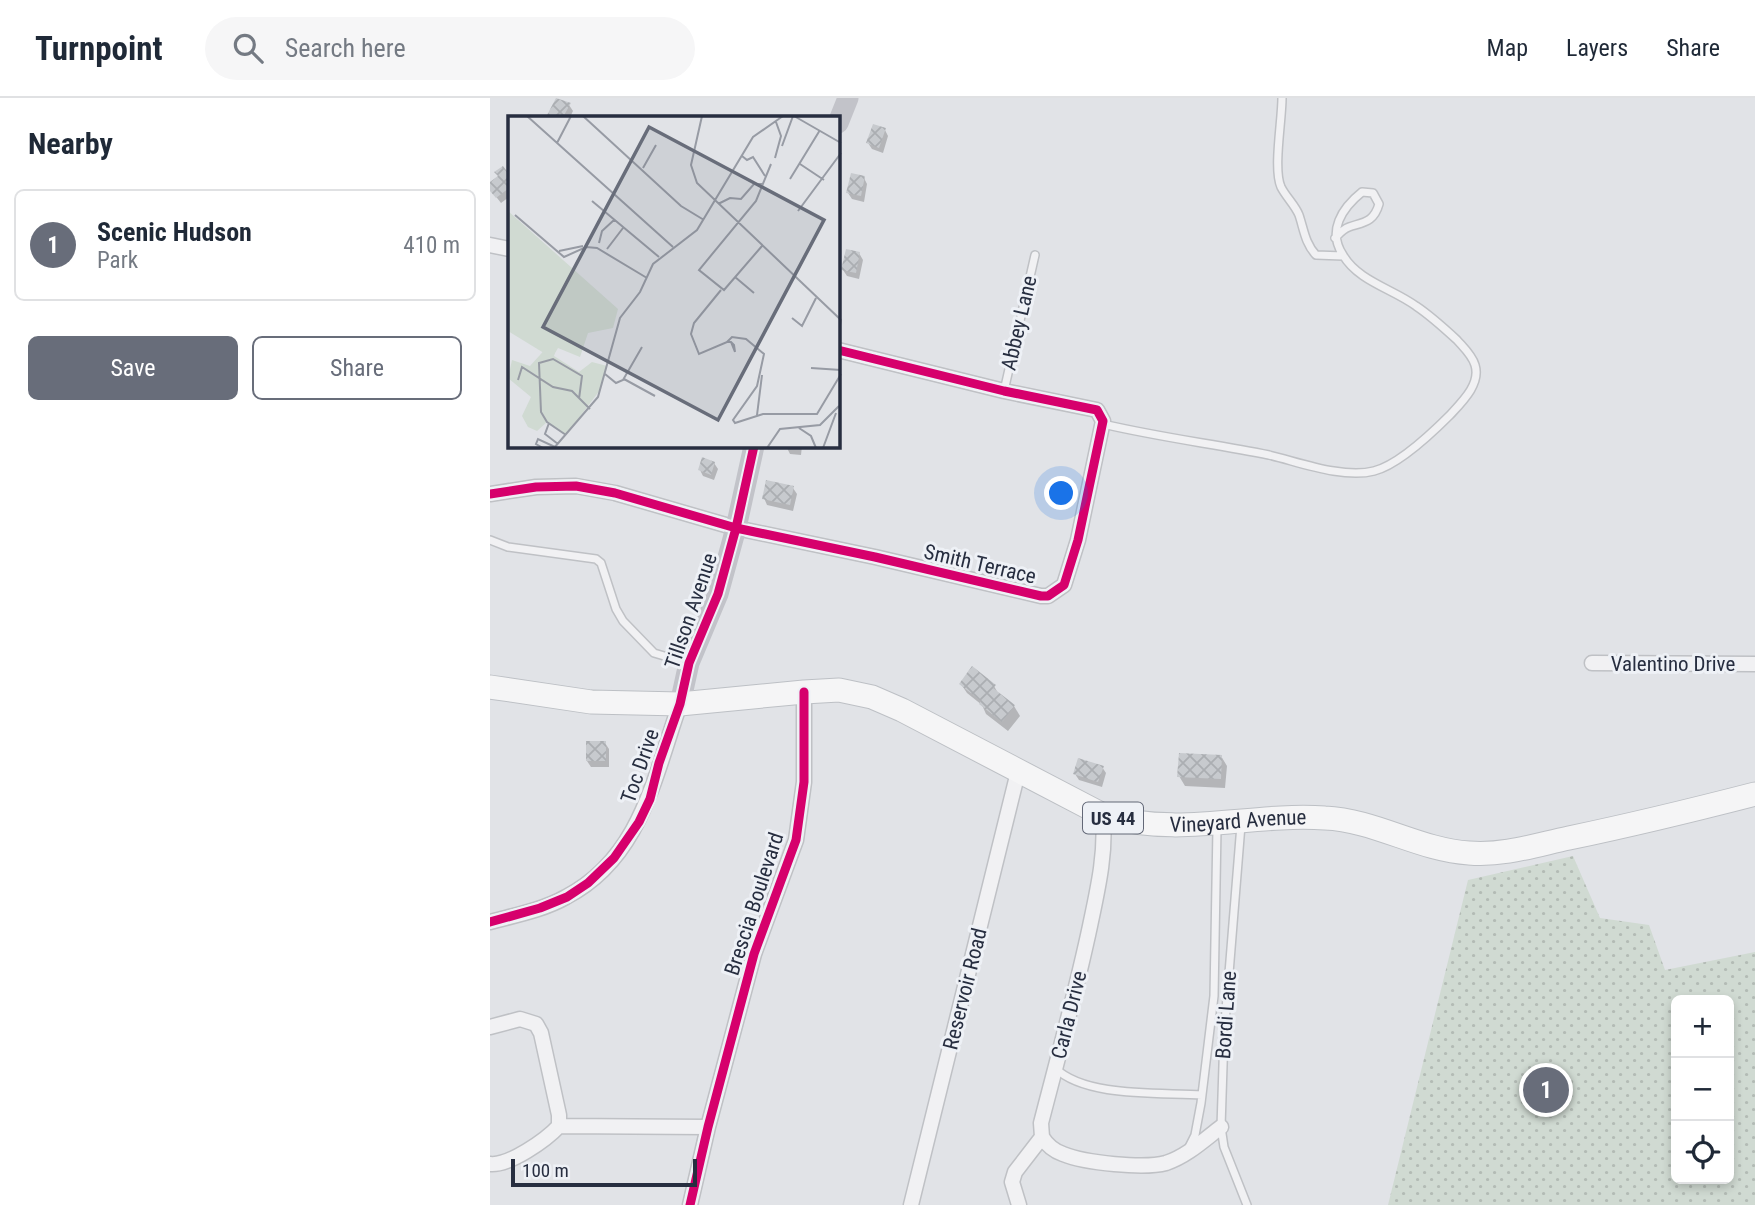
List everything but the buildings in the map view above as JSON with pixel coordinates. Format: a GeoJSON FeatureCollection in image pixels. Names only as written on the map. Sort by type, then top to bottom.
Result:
{"type":"FeatureCollection","features":[{"type":"Feature","properties":{"kind":"main road","name":"Vineyard Avenue"},"geometry":{"type":"LineString","coordinates":[[490,687],[591,702],[680,704],[804,691],[839,691],[872,697],[1103,815],[1153,826],[1326,818],[1357,822],[1438,849],[1506,852],[1610,830],[1755,794]]}},
{"type":"Feature","properties":{"kind":"street"},"geometry":{"type":"LineString","coordinates":[[840,118],[848,98]]}},
{"type":"Feature","properties":{"kind":"street"},"geometry":{"type":"LineString","coordinates":[[490,246],[508,249]]}},
{"type":"Feature","properties":{"kind":"street"},"geometry":{"type":"LineString","coordinates":[[840,350],[1004,391],[1097,410],[1102,416],[1102,424]]}},
{"type":"Feature","properties":{"kind":"street","name":"Smith Terrace"},"geometry":{"type":"LineString","coordinates":[[736,528],[874,557],[996,587],[1048,596],[1064,585],[1067,578],[1102,424]]}},
{"type":"Feature","properties":{"kind":"street","name":"Tillson Avenue"},"geometry":{"type":"LineString","coordinates":[[680,704],[689,663],[718,594],[754,448]]}},
{"type":"Feature","properties":{"kind":"street"},"geometry":{"type":"LineString","coordinates":[[490,494],[536,487],[576,486],[615,493],[736,528]]}},
{"type":"Feature","properties":{"kind":"street","name":"Valentino Drive"},"geometry":{"type":"LineString","coordinates":[[1592,663],[1755,664]]}},
{"type":"Feature","properties":{"kind":"street","name":"Brescia Boulevard"},"geometry":{"type":"LineString","coordinates":[[690,1205],[754,954],[796,839],[804,782],[804,691]]}},
{"type":"Feature","properties":{"kind":"street","name":"Toc Drive"},"geometry":{"type":"LineString","coordinates":[[490,922],[540,908],[567,897],[588,883],[614,858],[639,822],[650,799],[659,762],[680,704]]}},
{"type":"Feature","properties":{"kind":"street","name":"Reservoir Road"},"geometry":{"type":"LineString","coordinates":[[911,1205],[1018,772]]}},
{"type":"Feature","properties":{"kind":"street","name":"Carla Drive"},"geometry":{"type":"LineString","coordinates":[[1042,1137],[1041,1123],[1084,953],[1103,863],[1103,815]]}},
{"type":"Feature","properties":{"kind":"street"},"geometry":{"type":"LineString","coordinates":[[490,1027],[520,1019],[536,1024],[541,1032],[559,1126]]}},
{"type":"Feature","properties":{"kind":"street"},"geometry":{"type":"LineString","coordinates":[[490,1164],[510,1161],[559,1126],[708,1127]]}},
{"type":"Feature","properties":{"kind":"street"},"geometry":{"type":"LineString","coordinates":[[1019,1205],[1012,1182],[1014,1172],[1042,1137],[1048,1146],[1063,1154],[1125,1166],[1150,1166],[1185,1154],[1221,1127]]}},
{"type":"Feature","properties":{"kind":"lane"},"geometry":{"type":"LineString","coordinates":[[1282,98],[1277,172],[1281,186],[1298,213],[1308,246],[1316,255],[1343,256]]}},
{"type":"Feature","properties":{"kind":"lane"},"geometry":{"type":"LineString","coordinates":[[1102,424],[1150,436],[1269,455],[1338,472],[1374,471],[1399,458],[1448,417],[1468,394],[1476,376],[1475,365],[1469,352],[1416,305],[1359,272],[1343,256],[1335,238],[1339,216],[1349,202],[1362,192],[1373,193],[1379,204],[1377,214],[1365,225],[1346,228],[1335,238]]}},
{"type":"Feature","properties":{"kind":"lane","name":"Abbey Lane"},"geometry":{"type":"LineString","coordinates":[[1004,391],[1035,255]]}},
{"type":"Feature","properties":{"kind":"lane"},"geometry":{"type":"LineString","coordinates":[[490,540],[508,547],[596,559],[601,563],[616,609],[623,621],[654,653],[689,663]]}},
{"type":"Feature","properties":{"kind":"lane","name":"Bordi Lane"},"geometry":{"type":"LineString","coordinates":[[1241,821],[1224,1035],[1221,1127],[1224,1147],[1246,1205]]}},
{"type":"Feature","properties":{"kind":"lane"},"geometry":{"type":"LineString","coordinates":[[1185,1154],[1195,1135],[1214,996],[1217,824]]}},
{"type":"Feature","properties":{"kind":"lane"},"geometry":{"type":"LineString","coordinates":[[1055,1068],[1064,1076],[1105,1087],[1139,1092],[1202,1094]]}},
{"type":"Feature","properties":{"kind":"shaded area"},"geometry":{"type":"Polygon","coordinates":[[[1573,856],[1600,918],[1649,925],[1665,970],[1755,952],[1755,1205],[1388,1205],[1468,880],[1573,856]]]}},
{"type":"Feature","properties":{"kind":"cycle path"},"geometry":{"type":"LineString","coordinates":[[490,494],[536,487],[576,486],[615,493],[736,528],[1041,596],[1048,596],[1064,585],[1078,540],[1103,421],[1097,410],[1004,391],[840,350]]}},
{"type":"Feature","properties":{"kind":"cycle path"},"geometry":{"type":"LineString","coordinates":[[490,922],[540,908],[567,897],[588,883],[614,858],[639,822],[650,799],[659,763],[680,704],[689,663],[718,594],[754,448]]}},
{"type":"Feature","properties":{"kind":"cycle path"},"geometry":{"type":"LineString","coordinates":[[690,1205],[754,954],[796,840],[804,782],[804,692]]}},
{"type":"Feature","properties":{"kind":"place","name":"Scenic Hudson"},"geometry":{"type":"Point","coordinates":[1546,1090]}}]}
